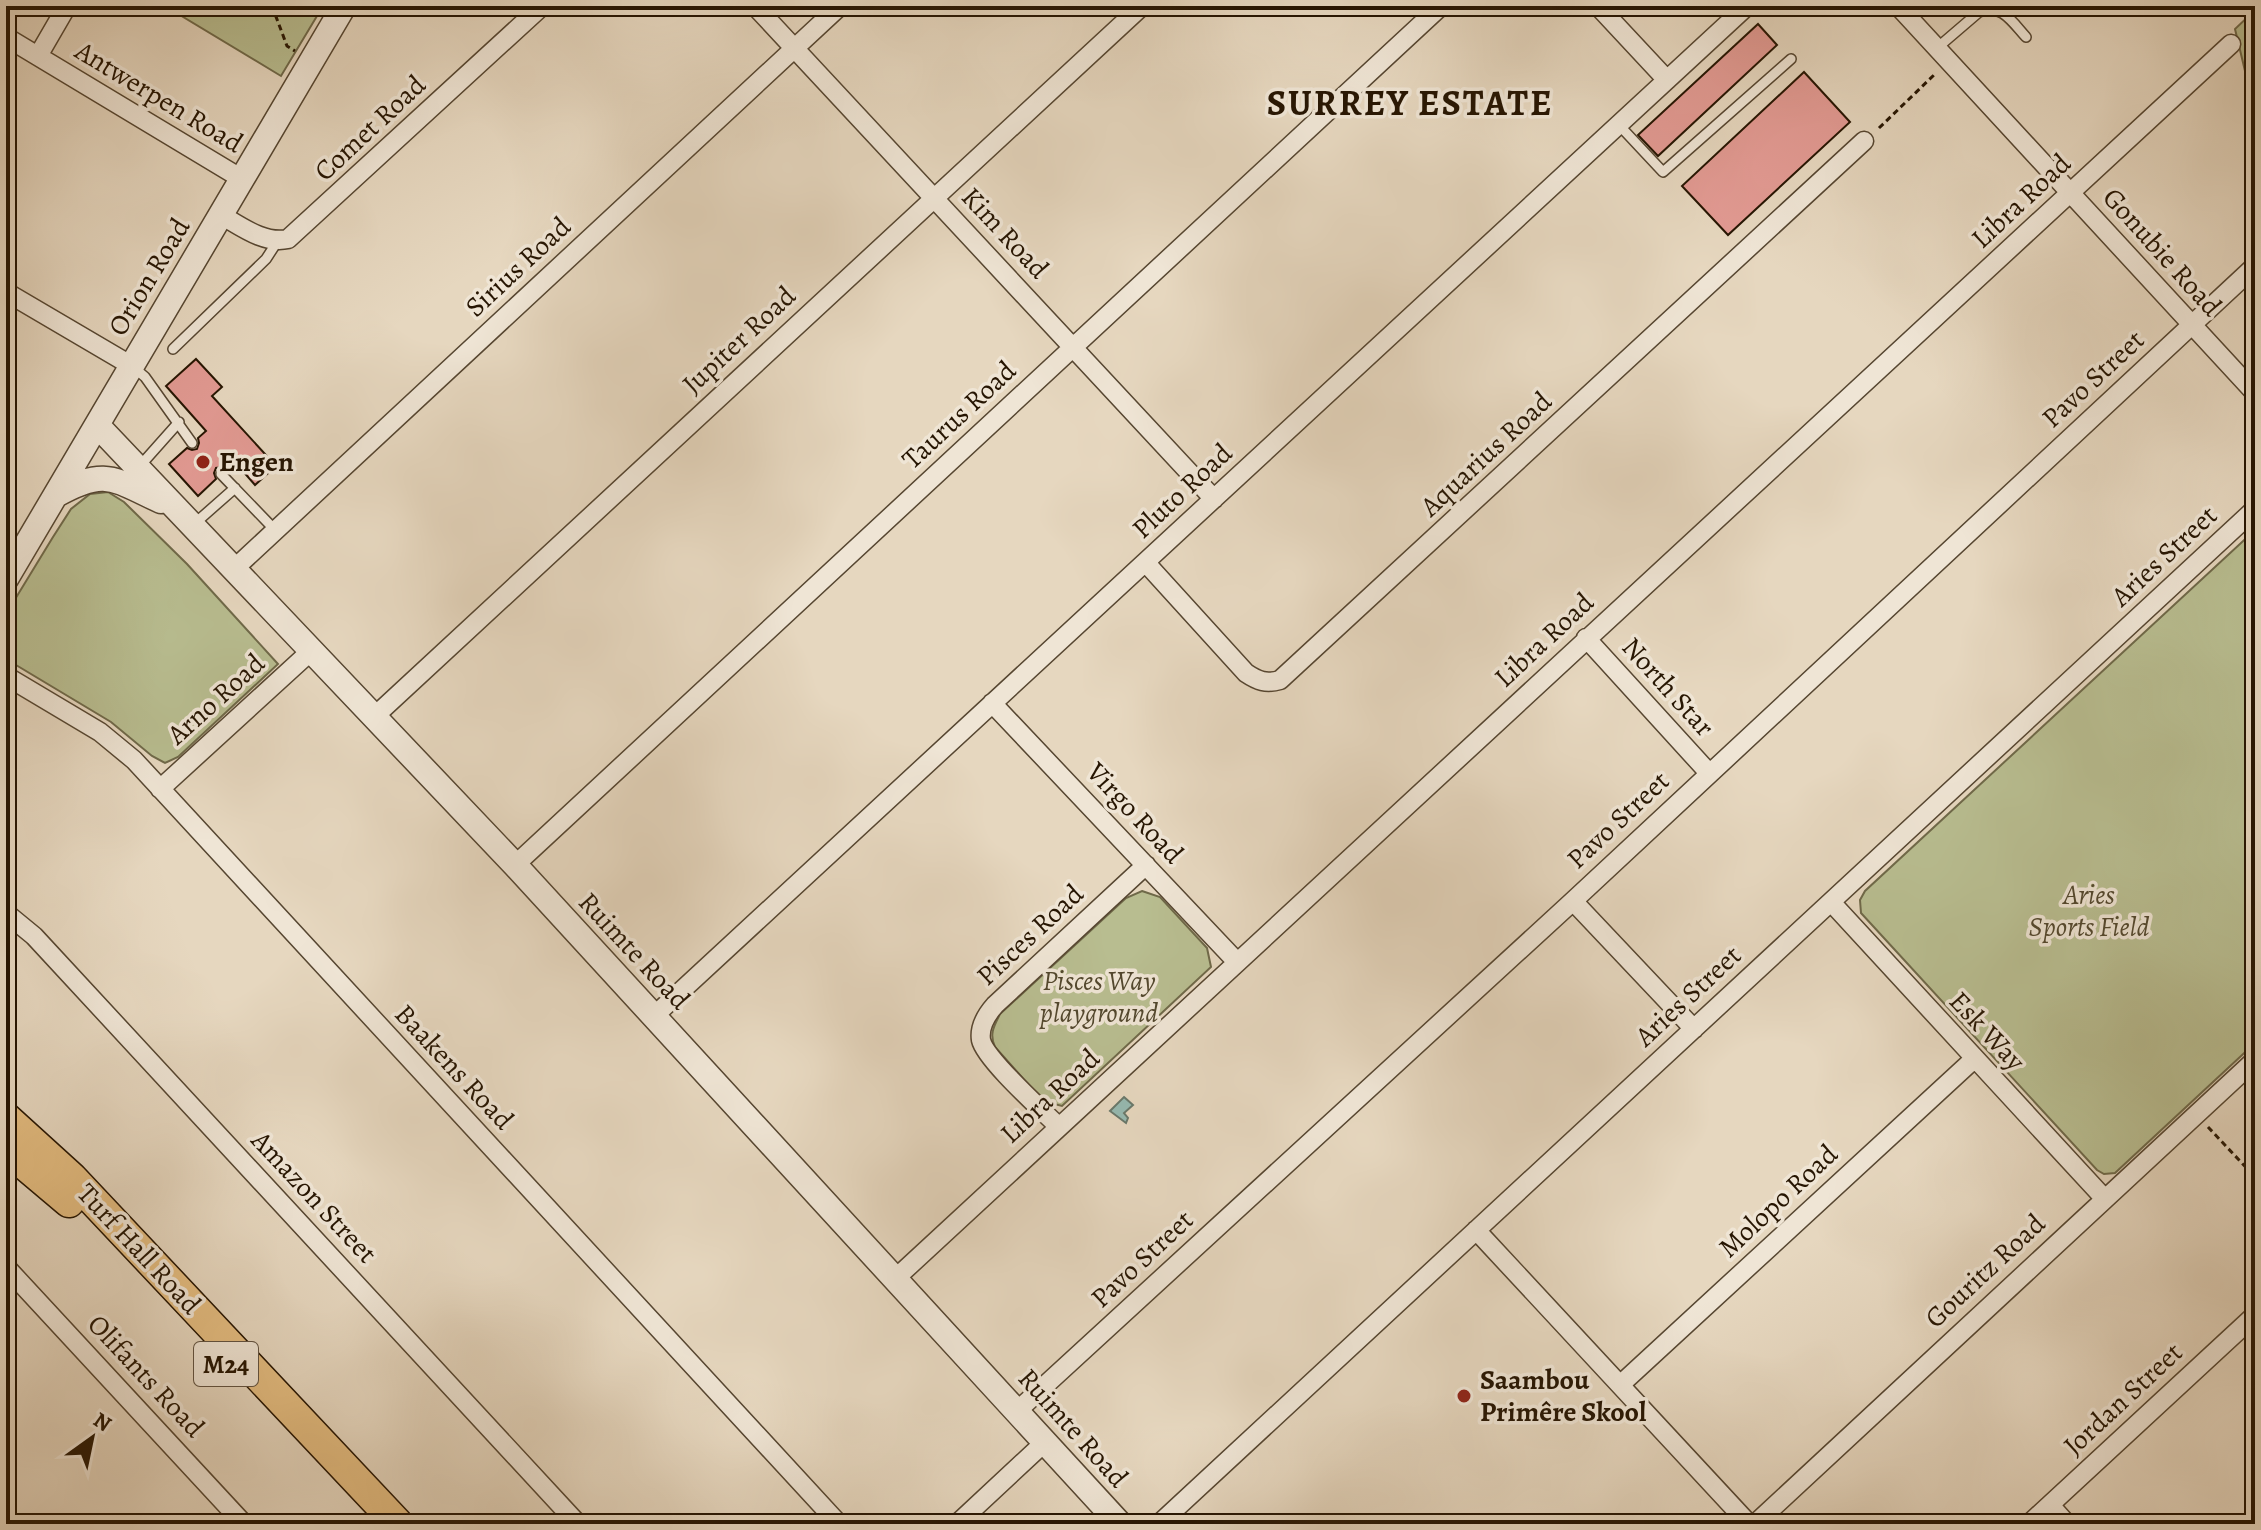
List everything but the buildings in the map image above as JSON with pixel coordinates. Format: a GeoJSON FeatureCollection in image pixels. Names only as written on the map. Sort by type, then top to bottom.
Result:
{"type":"FeatureCollection","features":[{"type":"Feature","properties":{"kind":"main road","name":"Turf Hall Road"},"geometry":{"type":"LineString","coordinates":[[6,1118],[72,1178],[398,1524]]}},
{"type":"Feature","properties":{"kind":"main road","name":"Turf Hall Road"},"geometry":{"type":"LineString","coordinates":[[6,1149],[63,1197],[154,1285],[372,1524]]}},
{"type":"Feature","properties":{"kind":"street"},"geometry":{"type":"LineString","coordinates":[[38,56],[67,6]]}},
{"type":"Feature","properties":{"kind":"street","name":"Orion Road"},"geometry":{"type":"LineString","coordinates":[[6,579],[13,552],[56,495],[344,6]]}},
{"type":"Feature","properties":{"kind":"street","name":"Comet Road"},"geometry":{"type":"LineString","coordinates":[[277,242],[288,239],[302,228],[542,6]]}},
{"type":"Feature","properties":{"kind":"street","name":"Kim Road"},"geometry":{"type":"LineString","coordinates":[[755,6],[1214,499]]}},
{"type":"Feature","properties":{"kind":"street","name":"Sirius Road"},"geometry":{"type":"LineString","coordinates":[[234,569],[840,6]]}},
{"type":"Feature","properties":{"kind":"street","name":"Jupiter Road"},"geometry":{"type":"LineString","coordinates":[[375,716],[1142,6]]}},
{"type":"Feature","properties":{"kind":"street","name":"Taurus Road"},"geometry":{"type":"LineString","coordinates":[[515,865],[1441,6]]}},
{"type":"Feature","properties":{"kind":"street"},"geometry":{"type":"LineString","coordinates":[[1598,6],[1667,80]]}},
{"type":"Feature","properties":{"kind":"street","name":"Pluto Road"},"geometry":{"type":"LineString","coordinates":[[654,1016],[1747,6]]}},
{"type":"Feature","properties":{"kind":"street","name":"Gonubie Road"},"geometry":{"type":"LineString","coordinates":[[1898,6],[2255,393]]}},
{"type":"Feature","properties":{"kind":"street","name":"Antwerpen Road"},"geometry":{"type":"LineString","coordinates":[[6,37],[242,179]]}},
{"type":"Feature","properties":{"kind":"street","name":"Libra Road"},"geometry":{"type":"LineString","coordinates":[[896,1278],[2231,44]]}},
{"type":"Feature","properties":{"kind":"street","name":"Aquarius Road"},"geometry":{"type":"LineString","coordinates":[[1146,563],[1246,673],[1268,683],[1280,680],[1864,141]]}},
{"type":"Feature","properties":{"kind":"street"},"geometry":{"type":"LineString","coordinates":[[221,215],[277,242]]}},
{"type":"Feature","properties":{"kind":"street","name":"Pavo Street"},"geometry":{"type":"LineString","coordinates":[[1017,1411],[1573,901],[2255,266]]}},
{"type":"Feature","properties":{"kind":"street"},"geometry":{"type":"LineString","coordinates":[[6,292],[132,366]]}},
{"type":"Feature","properties":{"kind":"street","name":"Ruimte Road"},"geometry":{"type":"LineString","coordinates":[[97,425],[515,865],[1120,1524]]}},
{"type":"Feature","properties":{"kind":"street"},"geometry":{"type":"LineString","coordinates":[[56,495],[76,484],[104,478],[131,485],[185,516]]}},
{"type":"Feature","properties":{"kind":"street","name":"Aries Street"},"geometry":{"type":"LineString","coordinates":[[1159,1524],[2255,509]]}},
{"type":"Feature","properties":{"kind":"street","name":"North Star"},"geometry":{"type":"LineString","coordinates":[[1586,638],[1709,773]]}},
{"type":"Feature","properties":{"kind":"street","name":"Arno Road"},"geometry":{"type":"LineString","coordinates":[[160,789],[311,651]]}},
{"type":"Feature","properties":{"kind":"street","name":"Baakens Road"},"geometry":{"type":"LineString","coordinates":[[6,676],[117,744],[839,1524]]}},
{"type":"Feature","properties":{"kind":"street","name":"Virgo Road"},"geometry":{"type":"LineString","coordinates":[[992,703],[1237,962]]}},
{"type":"Feature","properties":{"kind":"street","name":"Pisces Road"},"geometry":{"type":"LineString","coordinates":[[1058,1126],[989,1055],[981,1039],[984,1021],[995,1005],[1146,865]]}},
{"type":"Feature","properties":{"kind":"street"},"geometry":{"type":"LineString","coordinates":[[1573,901],[1694,1029]]}},
{"type":"Feature","properties":{"kind":"street","name":"Esk Way"},"geometry":{"type":"LineString","coordinates":[[1831,902],[2104,1198]]}},
{"type":"Feature","properties":{"kind":"street","name":"Amazon Street"},"geometry":{"type":"LineString","coordinates":[[6,913],[34,936],[578,1524]]}},
{"type":"Feature","properties":{"kind":"street","name":"Molopo Road"},"geometry":{"type":"LineString","coordinates":[[1620,1385],[1974,1059]]}},
{"type":"Feature","properties":{"kind":"street","name":"Gouritz Road"},"geometry":{"type":"LineString","coordinates":[[1752,1524],[2255,1060]]}},
{"type":"Feature","properties":{"kind":"street"},"geometry":{"type":"LineString","coordinates":[[1476,1230],[1752,1524]]}},
{"type":"Feature","properties":{"kind":"street","name":"Olifants Road"},"geometry":{"type":"LineString","coordinates":[[6,1267],[244,1524]]}},
{"type":"Feature","properties":{"kind":"street","name":"Jordan Street"},"geometry":{"type":"LineString","coordinates":[[2029,1524],[2255,1315]]}},
{"type":"Feature","properties":{"kind":"street"},"geometry":{"type":"LineString","coordinates":[[957,1524],[1045,1442]]}},
{"type":"Feature","properties":{"kind":"street"},"geometry":{"type":"LineString","coordinates":[[2050,1505],[2067,1524]]}},
{"type":"Feature","properties":{"kind":"lane"},"geometry":{"type":"LineString","coordinates":[[1943,54],[1979,12],[1987,8],[2005,13],[2026,37]]}},
{"type":"Feature","properties":{"kind":"lane"},"geometry":{"type":"LineString","coordinates":[[1619,125],[1663,172],[1791,59]]}},
{"type":"Feature","properties":{"kind":"lane"},"geometry":{"type":"LineString","coordinates":[[173,349],[266,259],[277,242]]}},
{"type":"Feature","properties":{"kind":"lane"},"geometry":{"type":"LineString","coordinates":[[132,366],[145,377],[192,443]]}},
{"type":"Feature","properties":{"kind":"lane"},"geometry":{"type":"LineString","coordinates":[[138,468],[179,422]]}},
{"type":"Feature","properties":{"kind":"lane"},"geometry":{"type":"LineString","coordinates":[[221,474],[275,530]]}},
{"type":"Feature","properties":{"kind":"lane"},"geometry":{"type":"LineString","coordinates":[[185,516],[235,488]]}},
{"type":"Feature","properties":{"kind":"path"},"geometry":{"type":"LineString","coordinates":[[272,6],[287,46],[298,53]]}},
{"type":"Feature","properties":{"kind":"path"},"geometry":{"type":"LineString","coordinates":[[1864,141],[1943,54]]}},
{"type":"Feature","properties":{"kind":"path"},"geometry":{"type":"LineString","coordinates":[[2205,1123],[2255,1177]]}},
{"type":"Feature","properties":{"kind":"green space"},"geometry":{"type":"Polygon","coordinates":[[[165,6],[323,6],[281,76],[165,6]]]}},
{"type":"Feature","properties":{"kind":"green space"},"geometry":{"type":"Polygon","coordinates":[[[2255,10],[2255,101],[2251,96],[2235,29],[2255,10]]]}},
{"type":"Feature","properties":{"kind":"green space"},"geometry":{"type":"Polygon","coordinates":[[[108,492],[124,502],[187,564],[278,664],[178,757],[165,763],[111,722],[6,659],[6,614],[53,537],[71,509],[90,494],[108,492]]]}},
{"type":"Feature","properties":{"kind":"green space","name":"Aries Sports Field"},"geometry":{"type":"Polygon","coordinates":[[[2255,530],[2255,1043],[2115,1173],[2104,1174],[1861,913],[1860,900],[1865,891],[2255,530]]]}},
{"type":"Feature","properties":{"kind":"green space","name":"Pisces Way playground"},"geometry":{"type":"Polygon","coordinates":[[[1142,891],[1160,897],[1207,948],[1211,967],[1062,1106],[1043,1101],[995,1047],[992,1034],[996,1022],[1000,1014],[1126,898],[1142,891]]]}},
{"type":"Feature","properties":{"kind":"water"},"geometry":{"type":"Polygon","coordinates":[[[1124,1097],[1133,1105],[1124,1113],[1128,1118],[1126,1123],[1110,1111],[1124,1097]]]}},
{"type":"Feature","properties":{"kind":"place","name":"Engen"},"geometry":{"type":"Point","coordinates":[203,462]}},
{"type":"Feature","properties":{"kind":"place","name":"Saambou Primêre Skool"},"geometry":{"type":"Point","coordinates":[1464,1396]}},
{"type":"Feature","properties":{"kind":"district","name":"SURREY ESTATE"},"geometry":{"type":"Point","coordinates":[1410,102]}}]}
